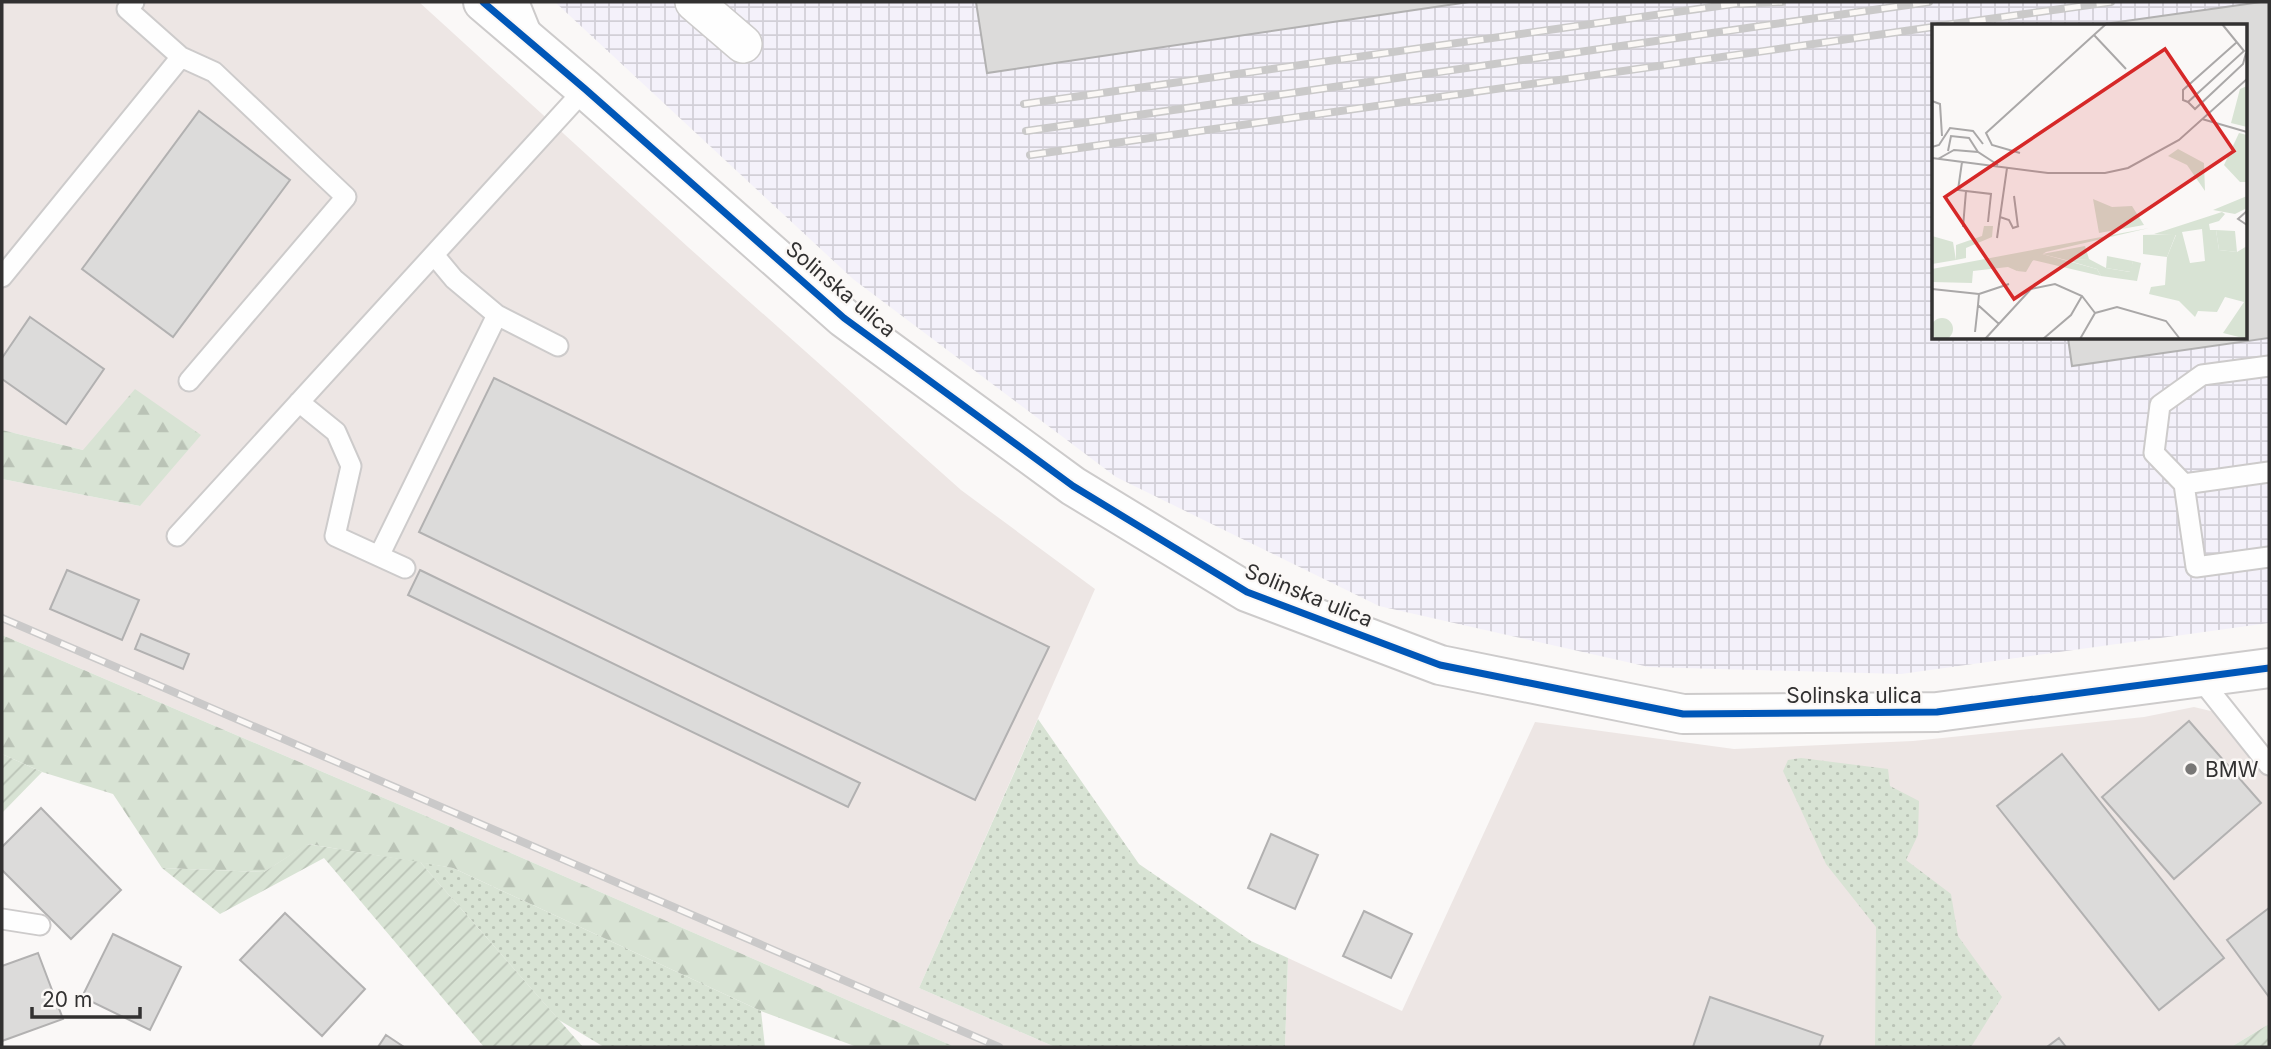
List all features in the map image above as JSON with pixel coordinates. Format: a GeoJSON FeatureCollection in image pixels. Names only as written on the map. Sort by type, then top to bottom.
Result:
{"type":"FeatureCollection","features":[{"type":"Feature","properties":{"kind":"main road","name":"Solinska ulica"},"geometry":{"type":"LineString","coordinates":[[483,2],[844,318],[1073,486],[1247,592],[1440,666],[1683,714],[1937,712],[2269,668]]}},
{"type":"Feature","properties":{"kind":"street"},"geometry":{"type":"LineString","coordinates":[[694,2],[744,44]]}},
{"type":"Feature","properties":{"kind":"lane"},"geometry":{"type":"LineString","coordinates":[[519,2],[540,51]]}},
{"type":"Feature","properties":{"kind":"lane"},"geometry":{"type":"LineString","coordinates":[[130,6],[181,57],[214,72],[346,197],[189,381]]}},
{"type":"Feature","properties":{"kind":"lane"},"geometry":{"type":"LineString","coordinates":[[2,277],[181,57]]}},
{"type":"Feature","properties":{"kind":"lane"},"geometry":{"type":"LineString","coordinates":[[177,536],[585,89]]}},
{"type":"Feature","properties":{"kind":"lane"},"geometry":{"type":"LineString","coordinates":[[434,255],[454,279],[497,315],[558,346]]}},
{"type":"Feature","properties":{"kind":"lane"},"geometry":{"type":"LineString","coordinates":[[379,556],[497,315]]}},
{"type":"Feature","properties":{"kind":"lane"},"geometry":{"type":"LineString","coordinates":[[2269,366],[2203,375],[2160,405],[2154,453],[2184,484],[2196,567],[2269,557]]}},
{"type":"Feature","properties":{"kind":"lane"},"geometry":{"type":"LineString","coordinates":[[299,402],[336,432],[351,466],[335,536],[405,568]]}},
{"type":"Feature","properties":{"kind":"lane"},"geometry":{"type":"LineString","coordinates":[[2184,484],[2269,472]]}},
{"type":"Feature","properties":{"kind":"lane"},"geometry":{"type":"LineString","coordinates":[[2198,676],[2269,765]]}},
{"type":"Feature","properties":{"kind":"lane"},"geometry":{"type":"LineString","coordinates":[[2,919],[40,925]]}},
{"type":"Feature","properties":{"kind":"shaded area"},"geometry":{"type":"Polygon","coordinates":[[[2,2],[419,2],[961,490],[1095,589],[919,988],[1055,1047],[955,1047],[426,816],[2,635],[2,479],[140,506],[83,450],[2,430],[2,2]]]}},
{"type":"Feature","properties":{"kind":"shaded area"},"geometry":{"type":"Polygon","coordinates":[[[555,2],[2269,2],[2269,623],[1901,674],[1649,667],[1379,606],[1116,477],[853,279],[555,2]]]}},
{"type":"Feature","properties":{"kind":"shaded area"},"geometry":{"type":"Polygon","coordinates":[[[2194,707],[2219,713],[2269,773],[2269,1024],[2231,1047],[1285,1047],[1288,958],[1402,1011],[1535,722],[1734,749],[1913,741],[2144,717],[2194,707]]]}},
{"type":"Feature","properties":{"kind":"green space"},"geometry":{"type":"Polygon","coordinates":[[[135,389],[201,435],[140,506],[2,479],[2,430],[83,450],[135,389]]]}},
{"type":"Feature","properties":{"kind":"green space"},"geometry":{"type":"Polygon","coordinates":[[[2,635],[426,816],[955,1047],[857,1047],[761,1011],[453,868],[308,844],[264,872],[162,868],[113,794],[42,772],[2,754],[2,635]]]}},
{"type":"Feature","properties":{"kind":"green space"},"geometry":{"type":"Polygon","coordinates":[[[1038,719],[1139,864],[1251,941],[1288,958],[1285,1047],[1055,1047],[919,988],[1038,719]]]}},
{"type":"Feature","properties":{"kind":"green space"},"geometry":{"type":"Polygon","coordinates":[[[2,754],[42,772],[2,813],[2,754]]]}},
{"type":"Feature","properties":{"kind":"green space"},"geometry":{"type":"Polygon","coordinates":[[[1801,758],[1888,769],[1890,786],[1919,801],[1918,835],[1906,860],[1951,894],[1958,936],[2002,997],[1971,1047],[1875,1047],[1876,927],[1826,864],[1783,771],[1788,760],[1801,758]]]}},
{"type":"Feature","properties":{"kind":"green space"},"geometry":{"type":"Polygon","coordinates":[[[307,844],[420,862],[583,1047],[484,1047],[324,858],[220,914],[162,868],[264,872],[307,844]]]}},
{"type":"Feature","properties":{"kind":"green space"},"geometry":{"type":"Polygon","coordinates":[[[420,862],[453,868],[761,1011],[765,1047],[604,1047],[559,1020],[420,862]]]}},
{"type":"Feature","properties":{"kind":"green space"},"geometry":{"type":"Polygon","coordinates":[[[2269,1024],[2269,1047],[2231,1047],[2269,1024]]]}},
{"type":"Feature","properties":{"kind":"building"},"geometry":{"type":"Polygon","coordinates":[[[976,2],[1469,2],[987,73],[976,2]]]}},
{"type":"Feature","properties":{"kind":"building"},"geometry":{"type":"Polygon","coordinates":[[[2269,2],[2269,338],[2072,366],[2068,340],[2246,340],[2246,24],[2104,24],[2269,2]]]}},
{"type":"Feature","properties":{"kind":"building"},"geometry":{"type":"Polygon","coordinates":[[[199,111],[290,180],[173,337],[82,269],[199,111]]]}},
{"type":"Feature","properties":{"kind":"building"},"geometry":{"type":"Polygon","coordinates":[[[30,317],[104,369],[66,424],[2,379],[2,358],[30,317]]]}},
{"type":"Feature","properties":{"kind":"building"},"geometry":{"type":"Polygon","coordinates":[[[494,378],[1049,647],[975,800],[419,532],[494,378]]]}},
{"type":"Feature","properties":{"kind":"building"},"geometry":{"type":"Polygon","coordinates":[[[67,570],[139,600],[122,640],[50,609],[67,570]]]}},
{"type":"Feature","properties":{"kind":"building"},"geometry":{"type":"Polygon","coordinates":[[[420,570],[860,783],[848,807],[408,595],[420,570]]]}},
{"type":"Feature","properties":{"kind":"building"},"geometry":{"type":"Polygon","coordinates":[[[141,634],[189,654],[183,669],[135,649],[141,634]]]}},
{"type":"Feature","properties":{"kind":"building"},"geometry":{"type":"Polygon","coordinates":[[[2189,721],[2261,803],[2174,879],[2102,797],[2189,721]]]}},
{"type":"Feature","properties":{"kind":"building"},"geometry":{"type":"Polygon","coordinates":[[[2062,754],[2224,958],[2159,1010],[1997,806],[2062,754]]]}},
{"type":"Feature","properties":{"kind":"building"},"geometry":{"type":"Polygon","coordinates":[[[41,808],[121,890],[71,939],[2,870],[2,847],[41,808]]]}},
{"type":"Feature","properties":{"kind":"building"},"geometry":{"type":"Polygon","coordinates":[[[1271,834],[1318,855],[1295,909],[1248,888],[1271,834]]]}},
{"type":"Feature","properties":{"kind":"building"},"geometry":{"type":"Polygon","coordinates":[[[2269,908],[2269,997],[2227,940],[2269,908]]]}},
{"type":"Feature","properties":{"kind":"building"},"geometry":{"type":"Polygon","coordinates":[[[1364,911],[1412,934],[1391,978],[1343,956],[1364,911]]]}},
{"type":"Feature","properties":{"kind":"building"},"geometry":{"type":"Polygon","coordinates":[[[285,913],[365,989],[322,1036],[240,960],[285,913]]]}},
{"type":"Feature","properties":{"kind":"building"},"geometry":{"type":"Polygon","coordinates":[[[113,934],[181,967],[150,1030],[82,997],[113,934]]]}},
{"type":"Feature","properties":{"kind":"building"},"geometry":{"type":"Polygon","coordinates":[[[38,953],[63,1019],[2,1041],[2,966],[38,953]]]}},
{"type":"Feature","properties":{"kind":"building"},"geometry":{"type":"Polygon","coordinates":[[[1710,997],[1823,1036],[1819,1047],[1693,1047],[1710,997]]]}},
{"type":"Feature","properties":{"kind":"building"},"geometry":{"type":"Polygon","coordinates":[[[386,1035],[404,1047],[378,1047],[386,1035]]]}},
{"type":"Feature","properties":{"kind":"building"},"geometry":{"type":"Polygon","coordinates":[[[2059,1038],[2066,1047],[2047,1047],[2059,1038]]]}},
{"type":"Feature","properties":{"kind":"railway"},"geometry":{"type":"LineString","coordinates":[[1024,104],[1747,2]]}},
{"type":"Feature","properties":{"kind":"railway"},"geometry":{"type":"LineString","coordinates":[[1740,4],[1782,2]]}},
{"type":"Feature","properties":{"kind":"railway"},"geometry":{"type":"LineString","coordinates":[[1026,131],[1929,2]]}},
{"type":"Feature","properties":{"kind":"railway"},"geometry":{"type":"LineString","coordinates":[[1952,24],[2111,2]]}},
{"type":"Feature","properties":{"kind":"railway"},"geometry":{"type":"LineString","coordinates":[[1030,155],[1932,27]]}},
{"type":"Feature","properties":{"kind":"railway"},"geometry":{"type":"LineString","coordinates":[[2,618],[999,1047]]}},
{"type":"Feature","properties":{"kind":"cycle path"},"geometry":{"type":"LineString","coordinates":[[483,2],[844,318],[1073,486],[1247,592],[1440,665],[1683,714],[1937,712],[2269,668]]}},
{"type":"Feature","properties":{"kind":"place","name":"BMW"},"geometry":{"type":"Point","coordinates":[2191,769]}}]}
